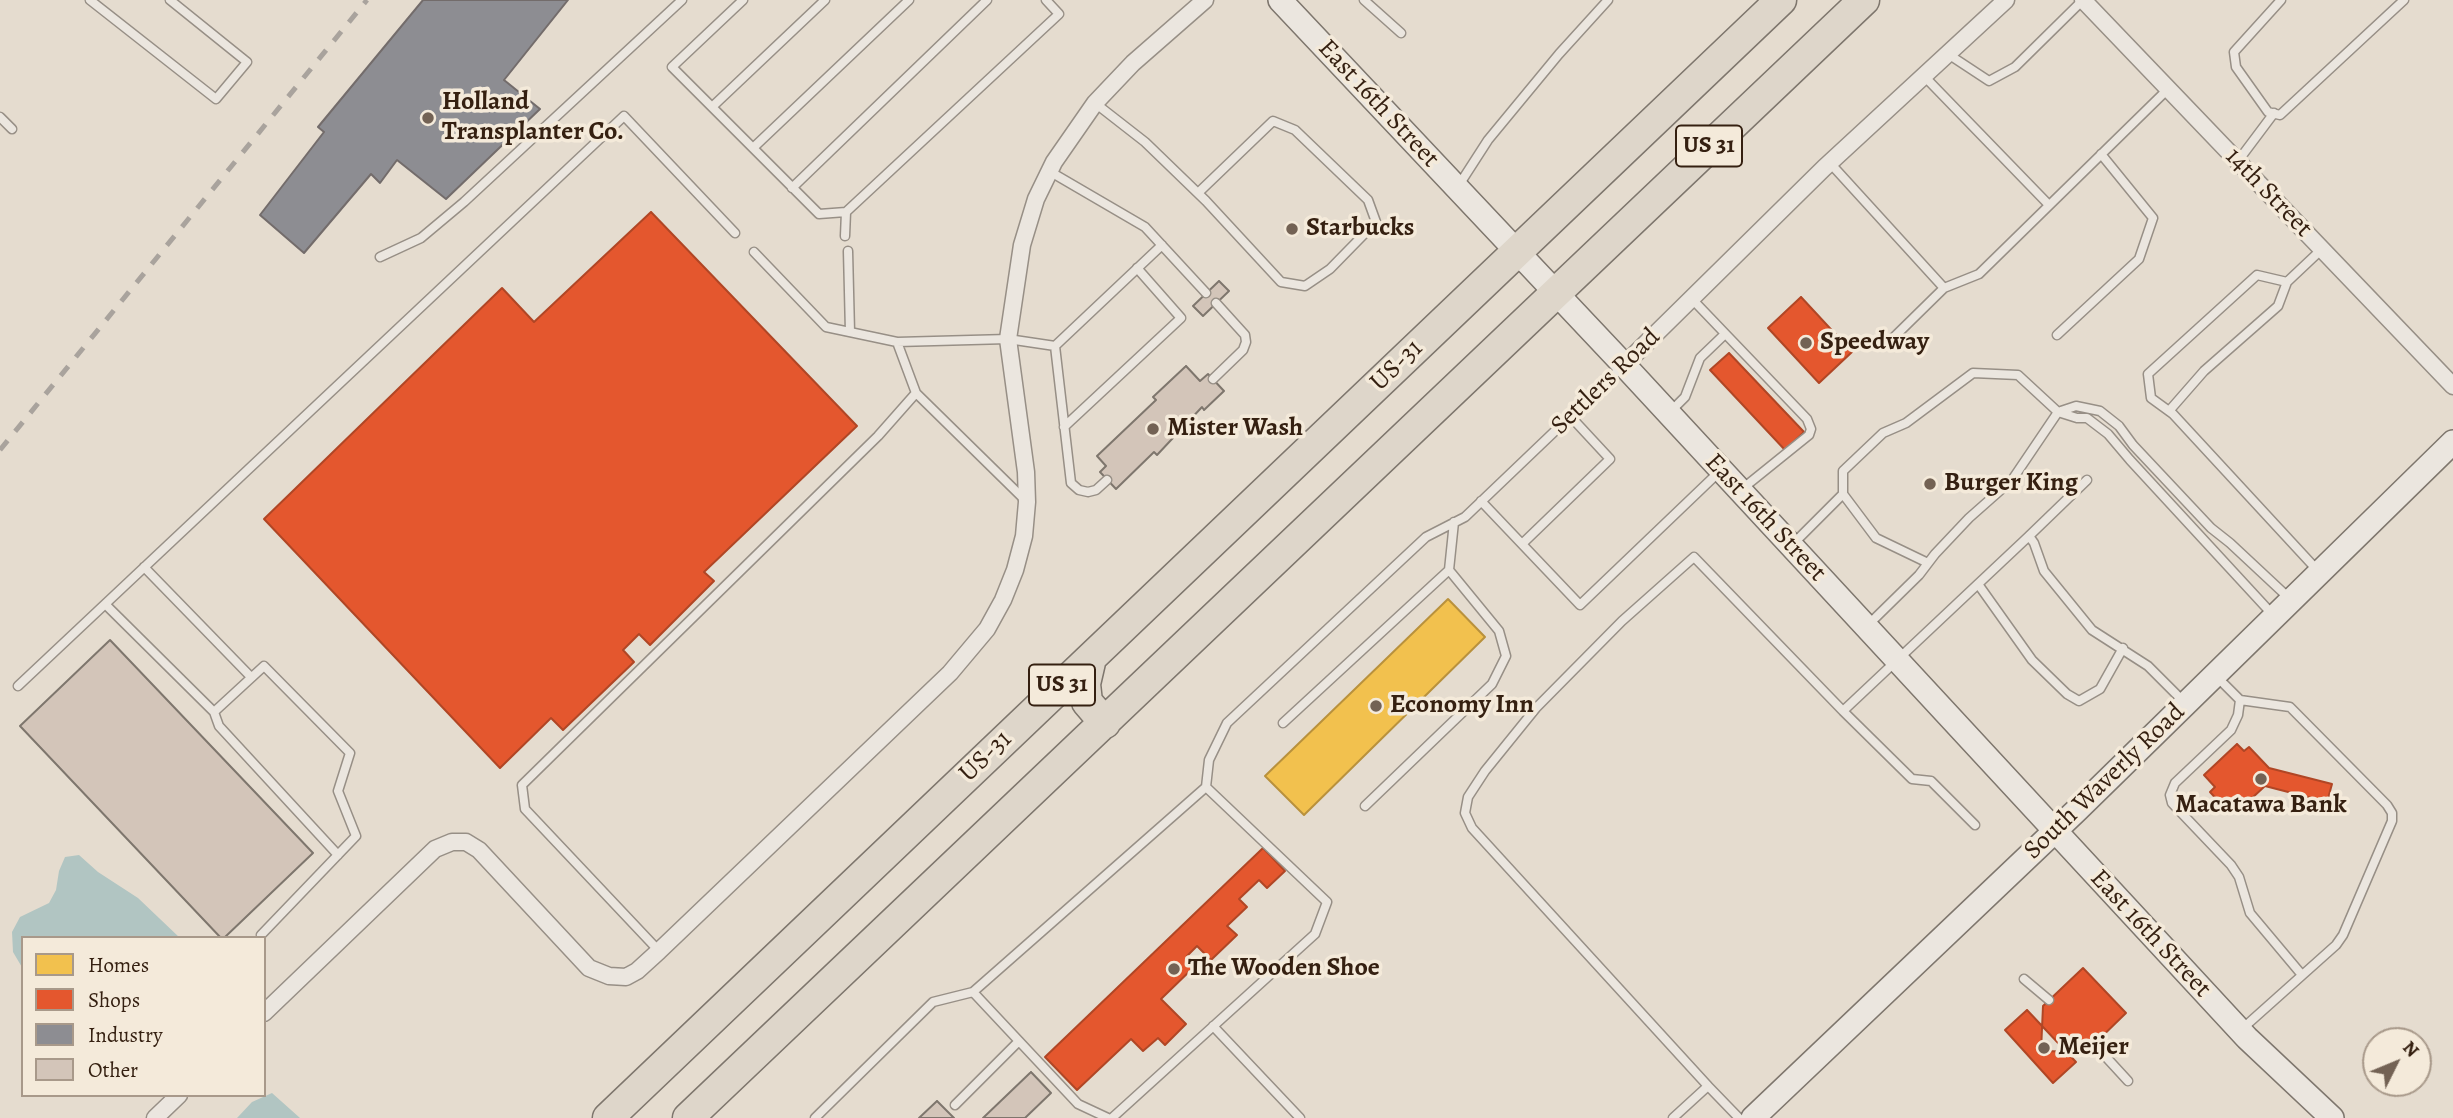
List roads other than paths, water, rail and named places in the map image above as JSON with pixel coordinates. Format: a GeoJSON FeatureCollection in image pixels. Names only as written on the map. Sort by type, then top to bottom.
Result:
{"type":"FeatureCollection","features":[{"type":"Feature","properties":{"kind":"highway","name":"US 31"},"geometry":{"type":"LineString","coordinates":[[1517,252],[1781,0]]}},
{"type":"Feature","properties":{"kind":"highway","name":"US 31"},"geometry":{"type":"LineString","coordinates":[[688,1118],[1864,0]]}},
{"type":"Feature","properties":{"kind":"highway","name":"US-31"},"geometry":{"type":"LineString","coordinates":[[608,1118],[1517,252]]}},
{"type":"Feature","properties":{"kind":"highway"},"geometry":{"type":"LineString","coordinates":[[1091,658],[1085,684],[1087,702],[1105,723]]}},
{"type":"Feature","properties":{"kind":"main road","name":"East 16th Street"},"geometry":{"type":"LineString","coordinates":[[1280,0],[1669,413],[2244,1034],[2332,1118]]}},
{"type":"Feature","properties":{"kind":"main road","name":"South Waverly Road"},"geometry":{"type":"LineString","coordinates":[[1753,1118],[2055,831],[2453,442]]}},
{"type":"Feature","properties":{"kind":"main road","name":"East 16th Street"},"geometry":{"type":"LineString","coordinates":[[2244,1034],[2312,1118]]}},
{"type":"Feature","properties":{"kind":"street"},"geometry":{"type":"LineString","coordinates":[[266,1011],[435,849],[452,842],[466,842],[479,850],[589,968],[609,976],[626,977],[659,951],[906,716],[968,652],[998,610],[1015,570],[1024,536],[1026,472],[1008,339],[1022,244],[1036,199],[1049,171],[1094,103],[1205,0]]}},
{"type":"Feature","properties":{"kind":"street","name":"Settlers Road"},"geometry":{"type":"LineString","coordinates":[[1624,365],[1830,163],[2006,0]]}},
{"type":"Feature","properties":{"kind":"street","name":"14th Street"},"geometry":{"type":"LineString","coordinates":[[2083,0],[2453,386]]}},
{"type":"Feature","properties":{"kind":"street"},"geometry":{"type":"LineString","coordinates":[[155,1118],[177,1097]]}},
{"type":"Feature","properties":{"kind":"lane"},"geometry":{"type":"LineString","coordinates":[[90,0],[216,99],[247,62],[170,0]]}},
{"type":"Feature","properties":{"kind":"lane"},"geometry":{"type":"LineString","coordinates":[[380,257],[421,238],[464,202],[681,0]]}},
{"type":"Feature","properties":{"kind":"lane"},"geometry":{"type":"LineString","coordinates":[[743,0],[672,67],[819,214],[846,212],[1059,14],[1046,0]]}},
{"type":"Feature","properties":{"kind":"lane"},"geometry":{"type":"LineString","coordinates":[[712,107],[825,0]]}},
{"type":"Feature","properties":{"kind":"lane"},"geometry":{"type":"LineString","coordinates":[[753,148],[909,0]]}},
{"type":"Feature","properties":{"kind":"lane"},"geometry":{"type":"LineString","coordinates":[[792,188],[987,0]]}},
{"type":"Feature","properties":{"kind":"lane"},"geometry":{"type":"LineString","coordinates":[[1364,0],[1401,33]]}},
{"type":"Feature","properties":{"kind":"lane"},"geometry":{"type":"LineString","coordinates":[[1457,188],[1488,140],[1608,0]]}},
{"type":"Feature","properties":{"kind":"lane"},"geometry":{"type":"LineString","coordinates":[[1948,54],[1989,81],[2015,67],[2083,0]]}},
{"type":"Feature","properties":{"kind":"lane"},"geometry":{"type":"LineString","coordinates":[[2281,0],[2234,52],[2236,68],[2268,112],[2280,115],[2404,0]]}},
{"type":"Feature","properties":{"kind":"lane"},"geometry":{"type":"LineString","coordinates":[[1924,76],[2049,205]]}},
{"type":"Feature","properties":{"kind":"lane"},"geometry":{"type":"LineString","coordinates":[[1891,341],[1944,288],[1979,274],[2168,89]]}},
{"type":"Feature","properties":{"kind":"lane"},"geometry":{"type":"LineString","coordinates":[[1094,103],[1145,142],[1198,193],[1281,282],[1305,286],[1331,269],[1376,222],[1368,201],[1295,131],[1273,121],[1198,193]]}},
{"type":"Feature","properties":{"kind":"lane"},"geometry":{"type":"LineString","coordinates":[[2238,161],[2274,113]]}},
{"type":"Feature","properties":{"kind":"lane"},"geometry":{"type":"LineString","coordinates":[[18,686],[624,116],[735,233]]}},
{"type":"Feature","properties":{"kind":"lane"},"geometry":{"type":"LineString","coordinates":[[0,117],[12,129]]}},
{"type":"Feature","properties":{"kind":"lane"},"geometry":{"type":"LineString","coordinates":[[2057,335],[2139,259],[2153,218],[2101,154]]}},
{"type":"Feature","properties":{"kind":"lane"},"geometry":{"type":"LineString","coordinates":[[1830,163],[1944,288]]}},
{"type":"Feature","properties":{"kind":"lane"},"geometry":{"type":"LineString","coordinates":[[1049,171],[1145,227],[1206,293]]}},
{"type":"Feature","properties":{"kind":"lane"},"geometry":{"type":"LineString","coordinates":[[845,236],[846,212]]}},
{"type":"Feature","properties":{"kind":"lane"},"geometry":{"type":"LineString","coordinates":[[1055,346],[1162,245]]}},
{"type":"Feature","properties":{"kind":"lane"},"geometry":{"type":"LineString","coordinates":[[2169,411],[2204,371],[2278,306],[2287,282],[2322,249]]}},
{"type":"Feature","properties":{"kind":"lane"},"geometry":{"type":"LineString","coordinates":[[848,251],[850,332]]}},
{"type":"Feature","properties":{"kind":"lane"},"geometry":{"type":"LineString","coordinates":[[754,252],[826,327],[897,342],[1008,339],[1055,346]]}},
{"type":"Feature","properties":{"kind":"lane"},"geometry":{"type":"LineString","coordinates":[[1064,427],[1181,318],[1137,268]]}},
{"type":"Feature","properties":{"kind":"lane"},"geometry":{"type":"LineString","coordinates":[[2287,282],[2257,275],[2148,374],[2151,398],[2169,411],[2320,573]]}},
{"type":"Feature","properties":{"kind":"lane"},"geometry":{"type":"LineString","coordinates":[[1692,299],[1807,419],[1811,429],[1809,435],[1740,491]]}},
{"type":"Feature","properties":{"kind":"lane"},"geometry":{"type":"LineString","coordinates":[[1213,379],[1243,349],[1246,342],[1245,335],[1216,303]]}},
{"type":"Feature","properties":{"kind":"lane"},"geometry":{"type":"LineString","coordinates":[[1669,413],[1685,397],[1700,358],[1725,334]]}},
{"type":"Feature","properties":{"kind":"lane"},"geometry":{"type":"LineString","coordinates":[[897,342],[916,393],[1027,502]]}},
{"type":"Feature","properties":{"kind":"lane"},"geometry":{"type":"LineString","coordinates":[[1055,346],[1071,483],[1079,490],[1088,492],[1096,490],[1107,480]]}},
{"type":"Feature","properties":{"kind":"lane","name":"Settlers Road"},"geometry":{"type":"LineString","coordinates":[[1206,787],[1209,760],[1227,723],[1426,537],[1465,517],[1624,365]]}},
{"type":"Feature","properties":{"kind":"lane"},"geometry":{"type":"LineString","coordinates":[[1928,562],[1876,538],[1843,494],[1843,471],[1883,433],[1906,423],[1973,373],[2018,375],[2058,412],[2087,418],[2108,434],[2275,617]]}},
{"type":"Feature","properties":{"kind":"lane"},"geometry":{"type":"LineString","coordinates":[[659,951],[525,809],[522,785],[878,436],[916,393]]}},
{"type":"Feature","properties":{"kind":"lane"},"geometry":{"type":"LineString","coordinates":[[1866,627],[1919,575],[1969,518],[2012,480],[2058,412],[2076,406],[2099,411],[2119,426],[2133,445],[2211,528],[2292,601]]}},
{"type":"Feature","properties":{"kind":"lane"},"geometry":{"type":"LineString","coordinates":[[1522,544],[1610,459],[1571,417]]}},
{"type":"Feature","properties":{"kind":"lane"},"geometry":{"type":"LineString","coordinates":[[1481,501],[1580,605],[1721,470]]}},
{"type":"Feature","properties":{"kind":"lane"},"geometry":{"type":"LineString","coordinates":[[1843,711],[2087,480]]}},
{"type":"Feature","properties":{"kind":"lane"},"geometry":{"type":"LineString","coordinates":[[1791,546],[1843,494]]}},
{"type":"Feature","properties":{"kind":"lane"},"geometry":{"type":"LineString","coordinates":[[1283,723],[1449,570],[1454,522]]}},
{"type":"Feature","properties":{"kind":"lane"},"geometry":{"type":"LineString","coordinates":[[2029,536],[2044,571],[2092,630],[2148,666],[2186,704]]}},
{"type":"Feature","properties":{"kind":"lane"},"geometry":{"type":"LineString","coordinates":[[1739,1118],[1472,828],[1465,813],[1468,797],[1485,771],[1536,708],[1622,621],[1694,558],[1912,779],[1931,781],[1975,825]]}},
{"type":"Feature","properties":{"kind":"lane"},"geometry":{"type":"LineString","coordinates":[[144,567],[251,677]]}},
{"type":"Feature","properties":{"kind":"lane"},"geometry":{"type":"LineString","coordinates":[[1365,806],[1492,684],[1506,656],[1499,631],[1449,570]]}},
{"type":"Feature","properties":{"kind":"lane"},"geometry":{"type":"LineString","coordinates":[[1978,584],[2032,660],[2067,694],[2079,701],[2100,689],[2123,648]]}},
{"type":"Feature","properties":{"kind":"lane"},"geometry":{"type":"LineString","coordinates":[[105,604],[214,712],[219,726],[338,855]]}},
{"type":"Feature","properties":{"kind":"lane"},"geometry":{"type":"LineString","coordinates":[[214,712],[264,666],[350,753],[338,791],[356,836],[261,935]]}},
{"type":"Feature","properties":{"kind":"lane"},"geometry":{"type":"LineString","coordinates":[[2215,676],[2240,699],[2290,707],[2392,813],[2392,821],[2343,935],[2336,945],[2244,1034]]}},
{"type":"Feature","properties":{"kind":"lane"},"geometry":{"type":"LineString","coordinates":[[2240,699],[2238,715],[2231,730],[2175,783],[2171,795],[2172,803],[2231,865],[2239,877],[2250,913],[2302,975]]}},
{"type":"Feature","properties":{"kind":"lane"},"geometry":{"type":"LineString","coordinates":[[815,1118],[933,1002],[973,992],[1206,787],[1327,902],[1315,934],[1110,1118],[1077,1104],[973,992]]}},
{"type":"Feature","properties":{"kind":"lane"},"geometry":{"type":"LineString","coordinates":[[2025,979],[2049,1000]]}},
{"type":"Feature","properties":{"kind":"lane"},"geometry":{"type":"LineString","coordinates":[[1213,1026],[1300,1118]]}},
{"type":"Feature","properties":{"kind":"lane"},"geometry":{"type":"LineString","coordinates":[[955,1105],[1019,1041]]}},
{"type":"Feature","properties":{"kind":"lane"},"geometry":{"type":"LineString","coordinates":[[2094,1044],[2128,1081]]}},
{"type":"Feature","properties":{"kind":"lane"},"geometry":{"type":"LineString","coordinates":[[1673,1118],[1708,1086]]}},
{"type":"Feature","properties":{"kind":"railway"},"geometry":{"type":"LineString","coordinates":[[0,450],[367,0]]}},
{"type":"Feature","properties":{"kind":"place","name":"Holland Transplanter Co."},"geometry":{"type":"Point","coordinates":[428,118]}},
{"type":"Feature","properties":{"kind":"place","name":"Starbucks"},"geometry":{"type":"Point","coordinates":[1292,229]}},
{"type":"Feature","properties":{"kind":"place","name":"Speedway"},"geometry":{"type":"Point","coordinates":[1806,343]}},
{"type":"Feature","properties":{"kind":"place","name":"Mister Wash"},"geometry":{"type":"Point","coordinates":[1153,429]}},
{"type":"Feature","properties":{"kind":"place","name":"Burger King"},"geometry":{"type":"Point","coordinates":[1930,484]}},
{"type":"Feature","properties":{"kind":"place","name":"Economy Inn"},"geometry":{"type":"Point","coordinates":[1376,706]}},
{"type":"Feature","properties":{"kind":"place","name":"Macatawa Bank"},"geometry":{"type":"Point","coordinates":[2261,779]}},
{"type":"Feature","properties":{"kind":"place","name":"The Wooden Shoe"},"geometry":{"type":"Point","coordinates":[1174,969]}},
{"type":"Feature","properties":{"kind":"place","name":"Meijer"},"geometry":{"type":"Point","coordinates":[2044,1048]}}]}
